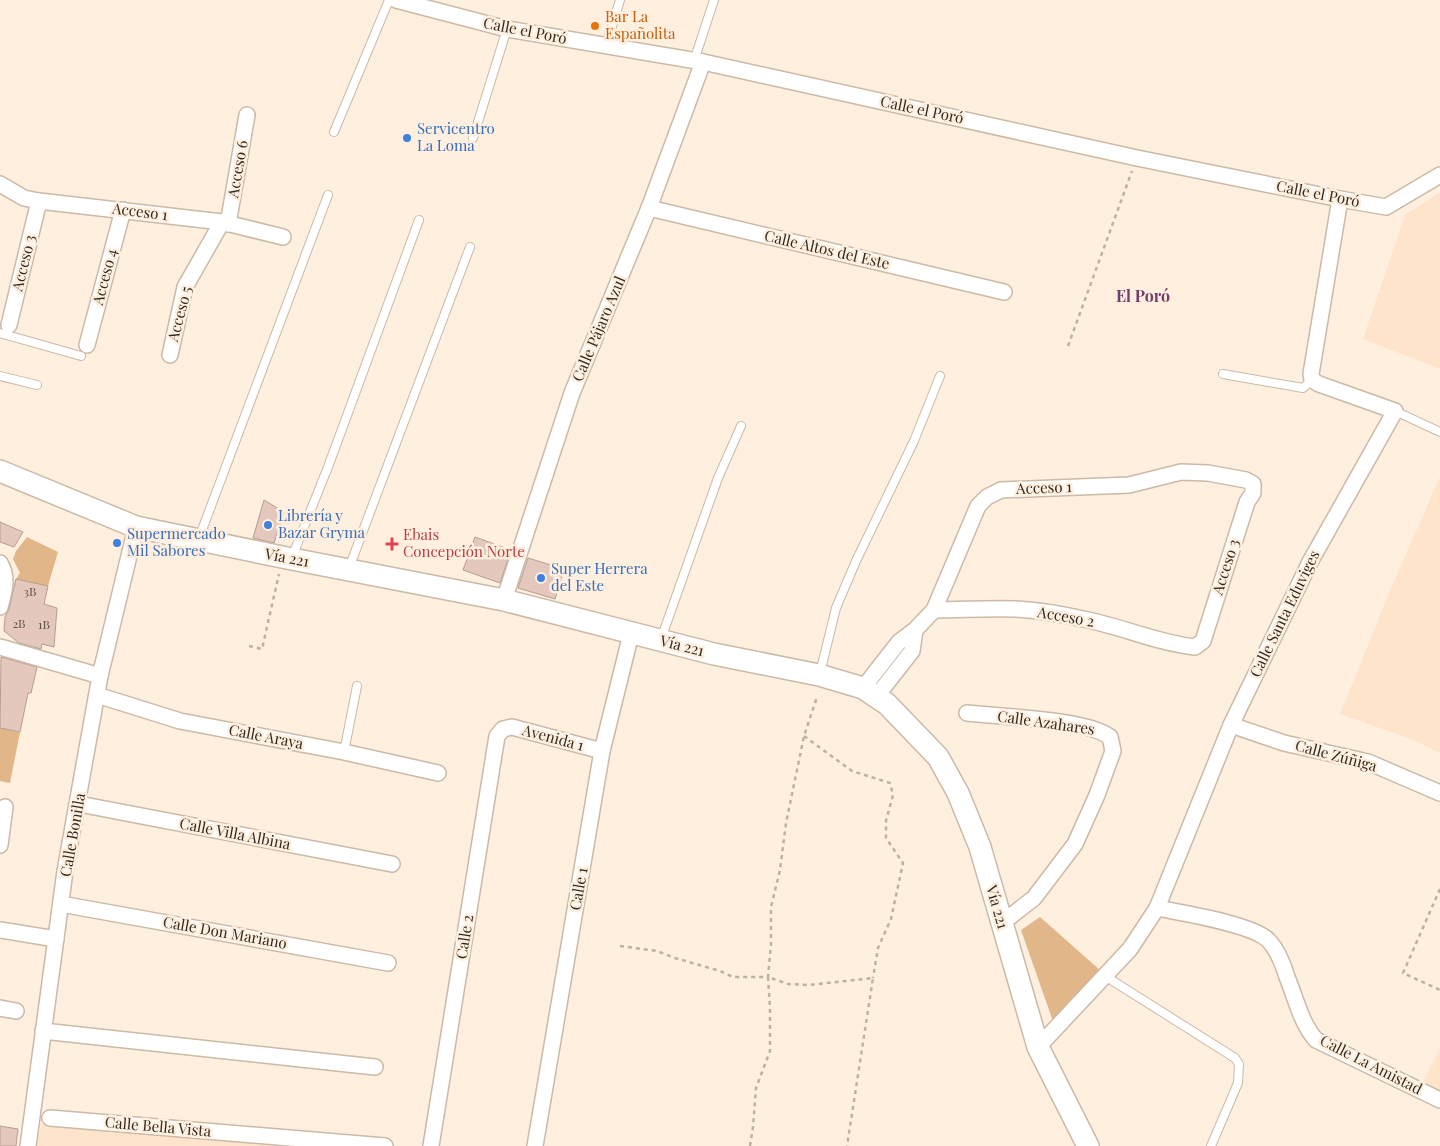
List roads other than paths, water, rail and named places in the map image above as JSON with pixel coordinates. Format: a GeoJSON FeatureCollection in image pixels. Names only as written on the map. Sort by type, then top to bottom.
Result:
{"type":"FeatureCollection","features":[{"type":"Feature","properties":{"kind":"main road","name":"Vía 221"},"geometry":{"type":"LineString","coordinates":[[0,471],[136,526],[287,558],[504,600],[714,654],[819,675],[870,692],[887,704],[938,757],[958,793],[980,847],[1038,1047],[1088,1146]]}},
{"type":"Feature","properties":{"kind":"street","name":"Calle el Poró"},"geometry":{"type":"LineString","coordinates":[[396,0],[508,29],[698,61],[1137,158],[1340,199],[1386,206],[1440,175]]}},
{"type":"Feature","properties":{"kind":"street","name":"Calle Pájaro Azul"},"geometry":{"type":"LineString","coordinates":[[504,600],[572,393],[649,208],[698,61]]}},
{"type":"Feature","properties":{"kind":"street","name":"Acceso 6"},"geometry":{"type":"LineString","coordinates":[[225,223],[247,115]]}},
{"type":"Feature","properties":{"kind":"street","name":"Acceso 1"},"geometry":{"type":"LineString","coordinates":[[0,184],[24,198],[40,201],[225,223],[283,237]]}},
{"type":"Feature","properties":{"kind":"street"},"geometry":{"type":"LineString","coordinates":[[1340,199],[1311,374],[1312,380],[1395,410]]}},
{"type":"Feature","properties":{"kind":"street","name":"Acceso 3"},"geometry":{"type":"LineString","coordinates":[[5,329],[40,201]]}},
{"type":"Feature","properties":{"kind":"street","name":"Calle Altos del Este"},"geometry":{"type":"LineString","coordinates":[[649,208],[1004,292]]}},
{"type":"Feature","properties":{"kind":"street","name":"Acceso 4"},"geometry":{"type":"LineString","coordinates":[[84,350],[123,210]]}},
{"type":"Feature","properties":{"kind":"street","name":"Acceso 5"},"geometry":{"type":"LineString","coordinates":[[170,355],[185,287],[225,223]]}},
{"type":"Feature","properties":{"kind":"street","name":"Calle Santa Eduviges"},"geometry":{"type":"LineString","coordinates":[[1038,1047],[1130,949],[1157,908],[1231,725],[1310,562],[1395,410]]}},
{"type":"Feature","properties":{"kind":"street","name":"Acceso 1"},"geometry":{"type":"LineString","coordinates":[[870,692],[898,642],[915,630],[934,610],[978,506],[987,496],[1000,490],[1129,485],[1181,472],[1246,480],[1253,484]]}},
{"type":"Feature","properties":{"kind":"street","name":"Acceso 3"},"geometry":{"type":"LineString","coordinates":[[1195,647],[1203,641],[1247,502],[1253,493],[1253,484]]}},
{"type":"Feature","properties":{"kind":"street","name":"Calle Bonilla"},"geometry":{"type":"LineString","coordinates":[[28,1146],[65,871],[79,804],[100,676],[136,526]]}},
{"type":"Feature","properties":{"kind":"street"},"geometry":{"type":"LineString","coordinates":[[0,564],[3,568],[6,582],[0,607]]}},
{"type":"Feature","properties":{"kind":"street","name":"Acceso 2"},"geometry":{"type":"LineString","coordinates":[[934,610],[1014,609],[1038,611],[1085,619],[1180,645],[1195,647]]}},
{"type":"Feature","properties":{"kind":"street","name":"Calle 1"},"geometry":{"type":"LineString","coordinates":[[535,1146],[602,751],[631,634]]}},
{"type":"Feature","properties":{"kind":"street"},"geometry":{"type":"LineString","coordinates":[[0,647],[100,676]]}},
{"type":"Feature","properties":{"kind":"street","name":"Calle Araya"},"geometry":{"type":"LineString","coordinates":[[97,695],[180,721],[344,752],[438,773]]}},
{"type":"Feature","properties":{"kind":"street","name":"Calle Azahares"},"geometry":{"type":"LineString","coordinates":[[967,713],[1057,722],[1102,731],[1110,737],[1113,751],[1097,795],[1075,844],[1034,898],[1002,923]]}},
{"type":"Feature","properties":{"kind":"street","name":"Calle Zúñiga"},"geometry":{"type":"LineString","coordinates":[[1231,725],[1284,743],[1368,762],[1440,793]]}},
{"type":"Feature","properties":{"kind":"street","name":"Avenida 1"},"geometry":{"type":"LineString","coordinates":[[503,729],[512,727],[602,751]]}},
{"type":"Feature","properties":{"kind":"street","name":"Calle 2"},"geometry":{"type":"LineString","coordinates":[[431,1146],[497,736],[503,729]]}},
{"type":"Feature","properties":{"kind":"street","name":"Calle Villa Albina"},"geometry":{"type":"LineString","coordinates":[[79,804],[392,864]]}},
{"type":"Feature","properties":{"kind":"street"},"geometry":{"type":"LineString","coordinates":[[0,845],[6,807]]}},
{"type":"Feature","properties":{"kind":"street","name":"Calle Don Mariano"},"geometry":{"type":"LineString","coordinates":[[61,904],[388,963]]}},
{"type":"Feature","properties":{"kind":"street","name":"Calle La Amistad"},"geometry":{"type":"LineString","coordinates":[[1157,908],[1256,932],[1267,939],[1275,948],[1308,1030],[1316,1040],[1440,1100]]}},
{"type":"Feature","properties":{"kind":"street"},"geometry":{"type":"LineString","coordinates":[[0,930],[56,939]]}},
{"type":"Feature","properties":{"kind":"street"},"geometry":{"type":"LineString","coordinates":[[0,1008],[16,1010]]}},
{"type":"Feature","properties":{"kind":"street"},"geometry":{"type":"LineString","coordinates":[[43,1031],[375,1067]]}},
{"type":"Feature","properties":{"kind":"street","name":"Calle Bella Vista"},"geometry":{"type":"LineString","coordinates":[[50,1118],[385,1146]]}},
{"type":"Feature","properties":{"kind":"lane"},"geometry":{"type":"LineString","coordinates":[[334,132],[389,0]]}},
{"type":"Feature","properties":{"kind":"lane"},"geometry":{"type":"LineString","coordinates":[[606,46],[620,0]]}},
{"type":"Feature","properties":{"kind":"lane"},"geometry":{"type":"LineString","coordinates":[[698,61],[714,0]]}},
{"type":"Feature","properties":{"kind":"lane"},"geometry":{"type":"LineString","coordinates":[[473,138],[508,29]]}},
{"type":"Feature","properties":{"kind":"lane"},"geometry":{"type":"LineString","coordinates":[[199,540],[328,195]]}},
{"type":"Feature","properties":{"kind":"lane"},"geometry":{"type":"LineString","coordinates":[[287,558],[328,467],[419,220]]}},
{"type":"Feature","properties":{"kind":"lane"},"geometry":{"type":"LineString","coordinates":[[349,570],[470,247]]}},
{"type":"Feature","properties":{"kind":"lane"},"geometry":{"type":"LineString","coordinates":[[5,329],[84,350]]}},
{"type":"Feature","properties":{"kind":"lane"},"geometry":{"type":"LineString","coordinates":[[1223,374],[1303,388],[1312,380]]}},
{"type":"Feature","properties":{"kind":"lane"},"geometry":{"type":"LineString","coordinates":[[0,376],[37,385]]}},
{"type":"Feature","properties":{"kind":"lane"},"geometry":{"type":"LineString","coordinates":[[819,675],[836,608],[856,561],[914,442],[940,376]]}},
{"type":"Feature","properties":{"kind":"lane"},"geometry":{"type":"LineString","coordinates":[[1395,410],[1440,432]]}},
{"type":"Feature","properties":{"kind":"lane"},"geometry":{"type":"LineString","coordinates":[[660,641],[718,478],[741,426]]}},
{"type":"Feature","properties":{"kind":"lane"},"geometry":{"type":"LineString","coordinates":[[344,752],[357,686]]}},
{"type":"Feature","properties":{"kind":"lane"},"geometry":{"type":"LineString","coordinates":[[1105,976],[1236,1058],[1239,1064],[1238,1083],[1212,1146]]}},
{"type":"Feature","properties":{"kind":"place","name":"Bar La Españolita"},"geometry":{"type":"Point","coordinates":[595,26]}},
{"type":"Feature","properties":{"kind":"place","name":"Servicentro La Loma"},"geometry":{"type":"Point","coordinates":[407,138]}},
{"type":"Feature","properties":{"kind":"place","name":"Librería y Bazar Gryma"},"geometry":{"type":"Point","coordinates":[268,525]}},
{"type":"Feature","properties":{"kind":"place","name":"Supermercado Mil Sabores"},"geometry":{"type":"Point","coordinates":[117,543]}},
{"type":"Feature","properties":{"kind":"place","name":"Ebais Concepción Norte"},"geometry":{"type":"Point","coordinates":[392,544]}},
{"type":"Feature","properties":{"kind":"place","name":"Super Herrera del Este"},"geometry":{"type":"Point","coordinates":[541,578]}},
{"type":"Feature","properties":{"kind":"district","name":"El Poró"},"geometry":{"type":"Point","coordinates":[1143,296]}}]}
